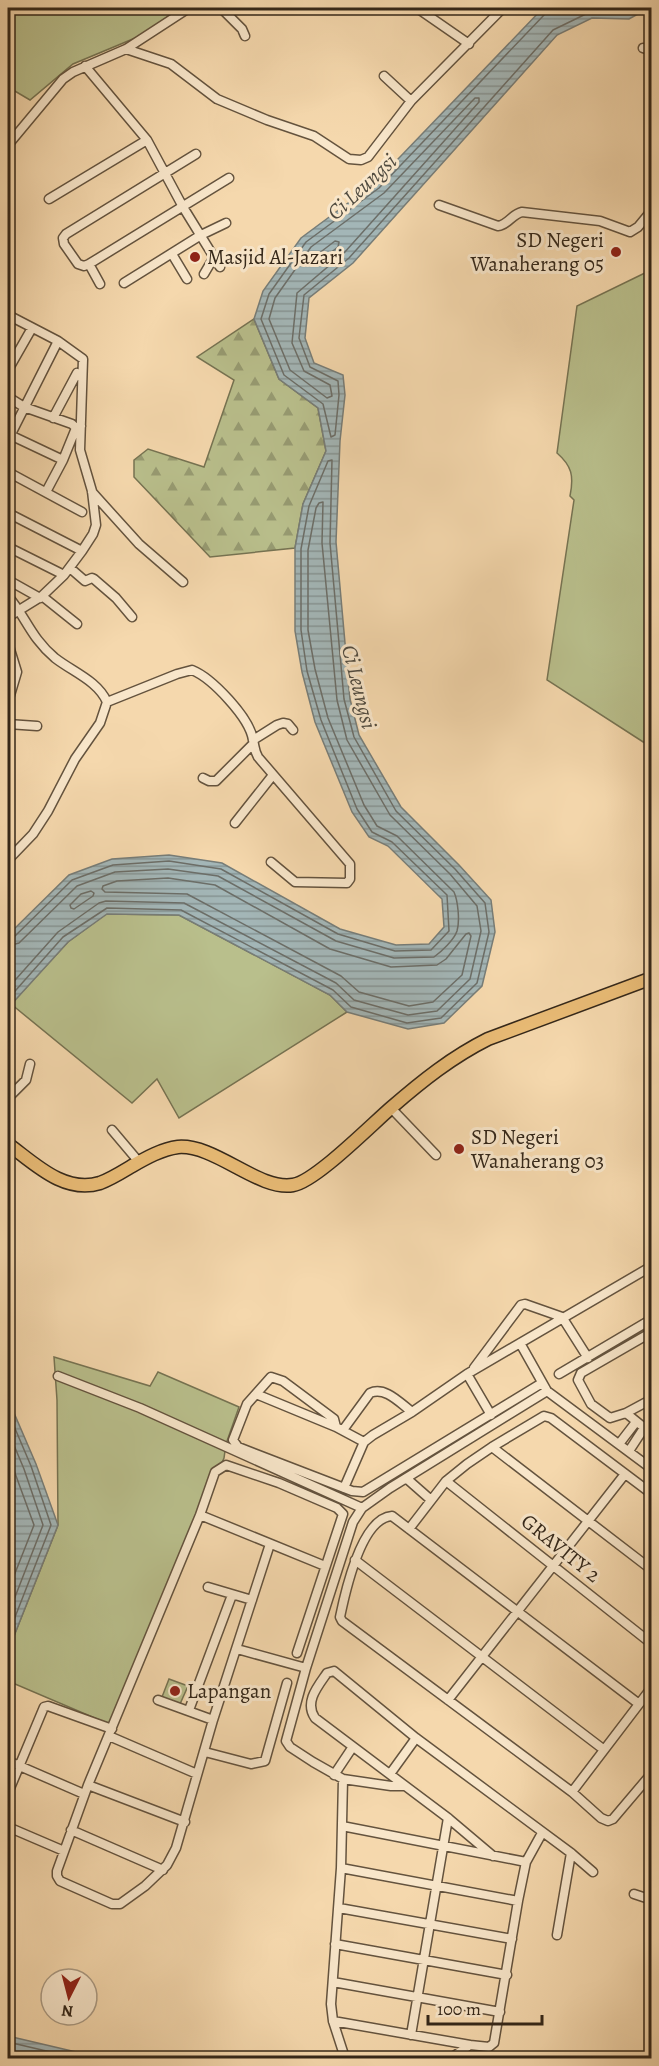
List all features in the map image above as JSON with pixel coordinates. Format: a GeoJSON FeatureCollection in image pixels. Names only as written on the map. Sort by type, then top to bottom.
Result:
{"type":"FeatureCollection","features":[{"type":"Feature","properties":{"kind":"main road"},"geometry":{"type":"LineString","coordinates":[[8,1144],[48,1174],[75,1185],[105,1181],[163,1150],[177,1147],[201,1150],[272,1183],[293,1185],[302,1182],[335,1158],[447,1062],[473,1047],[651,978]]}},
{"type":"Feature","properties":{"kind":"street"},"geometry":{"type":"LineString","coordinates":[[8,145],[63,79],[85,66],[126,49],[189,8]]}},
{"type":"Feature","properties":{"kind":"street"},"geometry":{"type":"LineString","coordinates":[[221,8],[242,29],[245,36]]}},
{"type":"Feature","properties":{"kind":"street"},"geometry":{"type":"LineString","coordinates":[[417,8],[468,44]]}},
{"type":"Feature","properties":{"kind":"street"},"geometry":{"type":"LineString","coordinates":[[126,49],[171,64],[218,99],[267,120],[314,136],[355,161],[368,157],[411,102],[502,8]]}},
{"type":"Feature","properties":{"kind":"street"},"geometry":{"type":"LineString","coordinates":[[85,66],[147,140],[183,207],[220,267]]}},
{"type":"Feature","properties":{"kind":"street"},"geometry":{"type":"LineString","coordinates":[[384,76],[411,102]]}},
{"type":"Feature","properties":{"kind":"street"},"geometry":{"type":"LineString","coordinates":[[49,199],[147,140]]}},
{"type":"Feature","properties":{"kind":"street"},"geometry":{"type":"LineString","coordinates":[[196,154],[64,236],[64,244],[78,264],[83,266],[89,264],[229,178]]}},
{"type":"Feature","properties":{"kind":"street"},"geometry":{"type":"LineString","coordinates":[[439,206],[498,225],[505,224],[513,215],[522,212],[600,221],[630,232],[651,210]]}},
{"type":"Feature","properties":{"kind":"street"},"geometry":{"type":"LineString","coordinates":[[124,283],[201,235],[226,223]]}},
{"type":"Feature","properties":{"kind":"street"},"geometry":{"type":"LineString","coordinates":[[172,254],[187,279]]}},
{"type":"Feature","properties":{"kind":"street"},"geometry":{"type":"LineString","coordinates":[[204,274],[214,257]]}},
{"type":"Feature","properties":{"kind":"street"},"geometry":{"type":"LineString","coordinates":[[89,264],[100,284]]}},
{"type":"Feature","properties":{"kind":"street"},"geometry":{"type":"LineString","coordinates":[[8,315],[58,341],[83,358],[79,427],[81,456],[92,491],[96,525],[93,534],[67,571],[41,597],[8,618]]}},
{"type":"Feature","properties":{"kind":"street"},"geometry":{"type":"LineString","coordinates":[[8,370],[32,328]]}},
{"type":"Feature","properties":{"kind":"street"},"geometry":{"type":"LineString","coordinates":[[58,341],[8,437],[63,460]]}},
{"type":"Feature","properties":{"kind":"street"},"geometry":{"type":"LineString","coordinates":[[53,418],[76,373]]}},
{"type":"Feature","properties":{"kind":"street"},"geometry":{"type":"LineString","coordinates":[[8,397],[24,407],[79,427]]}},
{"type":"Feature","properties":{"kind":"street"},"geometry":{"type":"LineString","coordinates":[[46,492],[79,427]]}},
{"type":"Feature","properties":{"kind":"street"},"geometry":{"type":"LineString","coordinates":[[8,472],[82,512]]}},
{"type":"Feature","properties":{"kind":"street"},"geometry":{"type":"LineString","coordinates":[[92,491],[139,544],[183,582]]}},
{"type":"Feature","properties":{"kind":"street"},"geometry":{"type":"LineString","coordinates":[[8,513],[82,551]]}},
{"type":"Feature","properties":{"kind":"street"},"geometry":{"type":"LineString","coordinates":[[8,547],[67,571],[85,581],[94,579],[116,598],[132,617]]}},
{"type":"Feature","properties":{"kind":"street"},"geometry":{"type":"LineString","coordinates":[[8,580],[41,597],[77,624]]}},
{"type":"Feature","properties":{"kind":"street"},"geometry":{"type":"LineString","coordinates":[[8,596],[39,643],[54,657],[102,691],[107,702],[100,723],[75,759],[48,811],[33,834],[8,860]]}},
{"type":"Feature","properties":{"kind":"street"},"geometry":{"type":"LineString","coordinates":[[8,643],[17,672],[8,702]]}},
{"type":"Feature","properties":{"kind":"street"},"geometry":{"type":"LineString","coordinates":[[107,702],[177,674],[195,670],[236,706],[258,757],[350,864],[350,879],[347,883],[295,882],[271,862]]}},
{"type":"Feature","properties":{"kind":"street"},"geometry":{"type":"LineString","coordinates":[[8,724],[37,726]]}},
{"type":"Feature","properties":{"kind":"street"},"geometry":{"type":"LineString","coordinates":[[203,778],[216,781],[253,742],[280,724],[288,724],[293,730]]}},
{"type":"Feature","properties":{"kind":"street"},"geometry":{"type":"LineString","coordinates":[[235,823],[273,775]]}},
{"type":"Feature","properties":{"kind":"street"},"geometry":{"type":"LineString","coordinates":[[8,1098],[26,1080],[30,1064]]}},
{"type":"Feature","properties":{"kind":"street"},"geometry":{"type":"LineString","coordinates":[[391,1108],[436,1155]]}},
{"type":"Feature","properties":{"kind":"street"},"geometry":{"type":"LineString","coordinates":[[112,1130],[139,1162]]}},
{"type":"Feature","properties":{"kind":"street"},"geometry":{"type":"LineString","coordinates":[[344,1488],[364,1442],[469,1373],[651,1266]]}},
{"type":"Feature","properties":{"kind":"street"},"geometry":{"type":"LineString","coordinates":[[469,1373],[522,1304],[562,1317],[588,1358]]}},
{"type":"Feature","properties":{"kind":"street"},"geometry":{"type":"LineString","coordinates":[[559,1374],[651,1319]]}},
{"type":"Feature","properties":{"kind":"street"},"geometry":{"type":"LineString","coordinates":[[651,1332],[579,1376],[578,1380],[591,1404],[610,1418],[626,1413],[651,1399]]}},
{"type":"Feature","properties":{"kind":"street"},"geometry":{"type":"LineString","coordinates":[[520,1343],[545,1387],[651,1469]]}},
{"type":"Feature","properties":{"kind":"street"},"geometry":{"type":"LineString","coordinates":[[469,1373],[491,1415]]}},
{"type":"Feature","properties":{"kind":"street"},"geometry":{"type":"LineString","coordinates":[[58,1376],[140,1408],[362,1508]]}},
{"type":"Feature","properties":{"kind":"street"},"geometry":{"type":"LineString","coordinates":[[339,1429],[334,1419],[279,1379],[271,1377],[247,1404],[233,1440],[235,1444],[358,1493],[491,1415],[545,1387]]}},
{"type":"Feature","properties":{"kind":"street"},"geometry":{"type":"LineString","coordinates":[[406,1786],[343,1779],[290,1747],[286,1741],[306,1668],[353,1522],[362,1508],[545,1387]]}},
{"type":"Feature","properties":{"kind":"street"},"geometry":{"type":"LineString","coordinates":[[339,1429],[370,1393],[375,1391],[382,1391],[412,1412]]}},
{"type":"Feature","properties":{"kind":"street"},"geometry":{"type":"LineString","coordinates":[[256,1394],[364,1442]]}},
{"type":"Feature","properties":{"kind":"street"},"geometry":{"type":"LineString","coordinates":[[626,1413],[648,1431],[628,1451]]}},
{"type":"Feature","properties":{"kind":"street"},"geometry":{"type":"LineString","coordinates":[[409,1529],[446,1481],[492,1447],[538,1418],[546,1416],[651,1494]]}},
{"type":"Feature","properties":{"kind":"street"},"geometry":{"type":"LineString","coordinates":[[619,1444],[636,1422]]}},
{"type":"Feature","properties":{"kind":"street"},"geometry":{"type":"LineString","coordinates":[[492,1447],[651,1570]]}},
{"type":"Feature","properties":{"kind":"street"},"geometry":{"type":"LineString","coordinates":[[270,1544],[171,1860],[163,1870],[120,1904],[112,1904],[60,1881],[57,1871],[84,1794],[200,1515],[215,1472],[226,1465],[279,1483],[337,1508],[343,1514],[297,1653]]}},
{"type":"Feature","properties":{"kind":"street"},"geometry":{"type":"LineString","coordinates":[[448,1700],[625,1474]]}},
{"type":"Feature","properties":{"kind":"street"},"geometry":{"type":"LineString","coordinates":[[406,1478],[431,1500]]}},
{"type":"Feature","properties":{"kind":"street","name":"GRAVITY 2"},"geometry":{"type":"LineString","coordinates":[[446,1481],[651,1644]]}},
{"type":"Feature","properties":{"kind":"street"},"geometry":{"type":"LineString","coordinates":[[200,1515],[325,1566]]}},
{"type":"Feature","properties":{"kind":"street"},"geometry":{"type":"LineString","coordinates":[[639,1704],[392,1516],[388,1516],[369,1532],[355,1560],[346,1587],[341,1620],[572,1792],[601,1818],[608,1821],[613,1819],[651,1773]]}},
{"type":"Feature","properties":{"kind":"street"},"geometry":{"type":"LineString","coordinates":[[355,1560],[603,1749]]}},
{"type":"Feature","properties":{"kind":"street"},"geometry":{"type":"LineString","coordinates":[[207,1587],[252,1600]]}},
{"type":"Feature","properties":{"kind":"street"},"geometry":{"type":"LineString","coordinates":[[189,1710],[232,1595]]}},
{"type":"Feature","properties":{"kind":"street"},"geometry":{"type":"LineString","coordinates":[[237,1650],[306,1668]]}},
{"type":"Feature","properties":{"kind":"street"},"geometry":{"type":"LineString","coordinates":[[493,1856],[448,1818],[352,1748],[312,1714],[310,1702],[327,1672],[334,1671],[416,1738],[571,1853],[593,1872]]}},
{"type":"Feature","properties":{"kind":"street"},"geometry":{"type":"LineString","coordinates":[[205,1752],[251,1764],[265,1761],[287,1683]]}},
{"type":"Feature","properties":{"kind":"street"},"geometry":{"type":"LineString","coordinates":[[572,1792],[651,1687]]}},
{"type":"Feature","properties":{"kind":"street"},"geometry":{"type":"LineString","coordinates":[[158,1700],[213,1720]]}},
{"type":"Feature","properties":{"kind":"street"},"geometry":{"type":"LineString","coordinates":[[8,1793],[44,1707],[48,1706],[197,1774]]}},
{"type":"Feature","properties":{"kind":"street"},"geometry":{"type":"LineString","coordinates":[[390,1774],[416,1738]]}},
{"type":"Feature","properties":{"kind":"street"},"geometry":{"type":"LineString","coordinates":[[334,1775],[352,1748]]}},
{"type":"Feature","properties":{"kind":"street"},"geometry":{"type":"LineString","coordinates":[[8,1761],[84,1794]]}},
{"type":"Feature","properties":{"kind":"street"},"geometry":{"type":"LineString","coordinates":[[343,1779],[339,1908],[331,2004],[333,2021],[345,2058]]}},
{"type":"Feature","properties":{"kind":"street"},"geometry":{"type":"LineString","coordinates":[[88,1785],[184,1822]]}},
{"type":"Feature","properties":{"kind":"street"},"geometry":{"type":"LineString","coordinates":[[411,2035],[448,1818]]}},
{"type":"Feature","properties":{"kind":"street"},"geometry":{"type":"LineString","coordinates":[[342,1826],[526,1862]]}},
{"type":"Feature","properties":{"kind":"street"},"geometry":{"type":"LineString","coordinates":[[8,1827],[64,1851]]}},
{"type":"Feature","properties":{"kind":"street"},"geometry":{"type":"LineString","coordinates":[[71,1830],[163,1870]]}},
{"type":"Feature","properties":{"kind":"street"},"geometry":{"type":"LineString","coordinates":[[333,2021],[470,2045],[489,2047],[494,2043],[526,1862],[542,1833]]}},
{"type":"Feature","properties":{"kind":"street"},"geometry":{"type":"LineString","coordinates":[[557,1935],[571,1853]]}},
{"type":"Feature","properties":{"kind":"street"},"geometry":{"type":"LineString","coordinates":[[341,1868],[518,1901]]}},
{"type":"Feature","properties":{"kind":"street"},"geometry":{"type":"LineString","coordinates":[[634,1894],[651,1900]]}},
{"type":"Feature","properties":{"kind":"street"},"geometry":{"type":"LineString","coordinates":[[339,1908],[513,1939]]}},
{"type":"Feature","properties":{"kind":"street"},"geometry":{"type":"LineString","coordinates":[[335,1944],[507,1975]]}},
{"type":"Feature","properties":{"kind":"street"},"geometry":{"type":"LineString","coordinates":[[333,1982],[501,2012]]}},
{"type":"Feature","properties":{"kind":"street"},"geometry":{"type":"LineString","coordinates":[[450,2058],[470,2045]]}},
{"type":"Feature","properties":{"kind":"green space"},"geometry":{"type":"Polygon","coordinates":[[[8,8],[180,8],[140,36],[73,64],[30,100],[8,87],[8,8]]]}},
{"type":"Feature","properties":{"kind":"green space"},"geometry":{"type":"Polygon","coordinates":[[[651,270],[651,747],[547,680],[574,500],[570,496],[571,472],[566,462],[557,453],[577,306],[651,270]]]}},
{"type":"Feature","properties":{"kind":"green space"},"geometry":{"type":"Polygon","coordinates":[[[254,319],[279,379],[318,408],[326,451],[303,504],[295,548],[210,557],[134,477],[134,460],[148,449],[204,467],[234,380],[197,357],[254,319]]]}},
{"type":"Feature","properties":{"kind":"green space"},"geometry":{"type":"Polygon","coordinates":[[[106,914],[179,915],[330,995],[347,1012],[179,1118],[157,1079],[132,1103],[11,1004],[68,942],[106,914]]]}},
{"type":"Feature","properties":{"kind":"green space"},"geometry":{"type":"Polygon","coordinates":[[[54,1357],[150,1386],[158,1372],[239,1407],[226,1444],[224,1458],[111,1725],[8,1681],[8,1651],[58,1525],[57,1400],[54,1357]]]}},
{"type":"Feature","properties":{"kind":"green space","name":"Lapangan"},"geometry":{"type":"Polygon","coordinates":[[[169,1679],[188,1686],[180,1704],[162,1697],[169,1679]]]}},
{"type":"Feature","properties":{"kind":"water"},"geometry":{"type":"Polygon","coordinates":[[[543,8],[649,8],[629,19],[592,18],[557,35],[353,263],[309,298],[305,338],[314,363],[343,375],[345,395],[340,441],[336,542],[350,699],[359,735],[401,807],[491,900],[495,932],[482,986],[444,1023],[408,1029],[347,1012],[330,995],[179,915],[107,914],[68,942],[8,1008],[8,935],[69,875],[112,859],[169,855],[222,863],[340,929],[396,945],[429,944],[444,927],[442,899],[388,846],[369,837],[352,812],[315,722],[302,672],[295,631],[295,548],[303,504],[326,451],[318,408],[279,379],[254,319],[263,291],[301,238],[375,183],[543,8]]]}},
{"type":"Feature","properties":{"kind":"water"},"geometry":{"type":"Polygon","coordinates":[[[8,1403],[36,1464],[58,1525],[8,1651],[8,1403]]]}},
{"type":"Feature","properties":{"kind":"water"},"geometry":{"type":"Polygon","coordinates":[[[8,2036],[93,2056],[96,2058],[8,2058],[8,2036]]]}},
{"type":"Feature","properties":{"kind":"place","name":"SD Negeri Wanaherang 05"},"geometry":{"type":"Point","coordinates":[616,252]}},
{"type":"Feature","properties":{"kind":"place","name":"Masjid Al-Jazari"},"geometry":{"type":"Point","coordinates":[195,257]}},
{"type":"Feature","properties":{"kind":"place","name":"SD Negeri Wanaherang 03"},"geometry":{"type":"Point","coordinates":[459,1149]}},
{"type":"Feature","properties":{"kind":"place","name":"Lapangan"},"geometry":{"type":"Point","coordinates":[175,1691]}},
{"type":"Feature","properties":{"kind":"water label","name":"Ci Leungsi"},"geometry":{"type":"Point","coordinates":[362,187]}},
{"type":"Feature","properties":{"kind":"water label","name":"Ci Leungsi"},"geometry":{"type":"Point","coordinates":[359,687]}}]}
